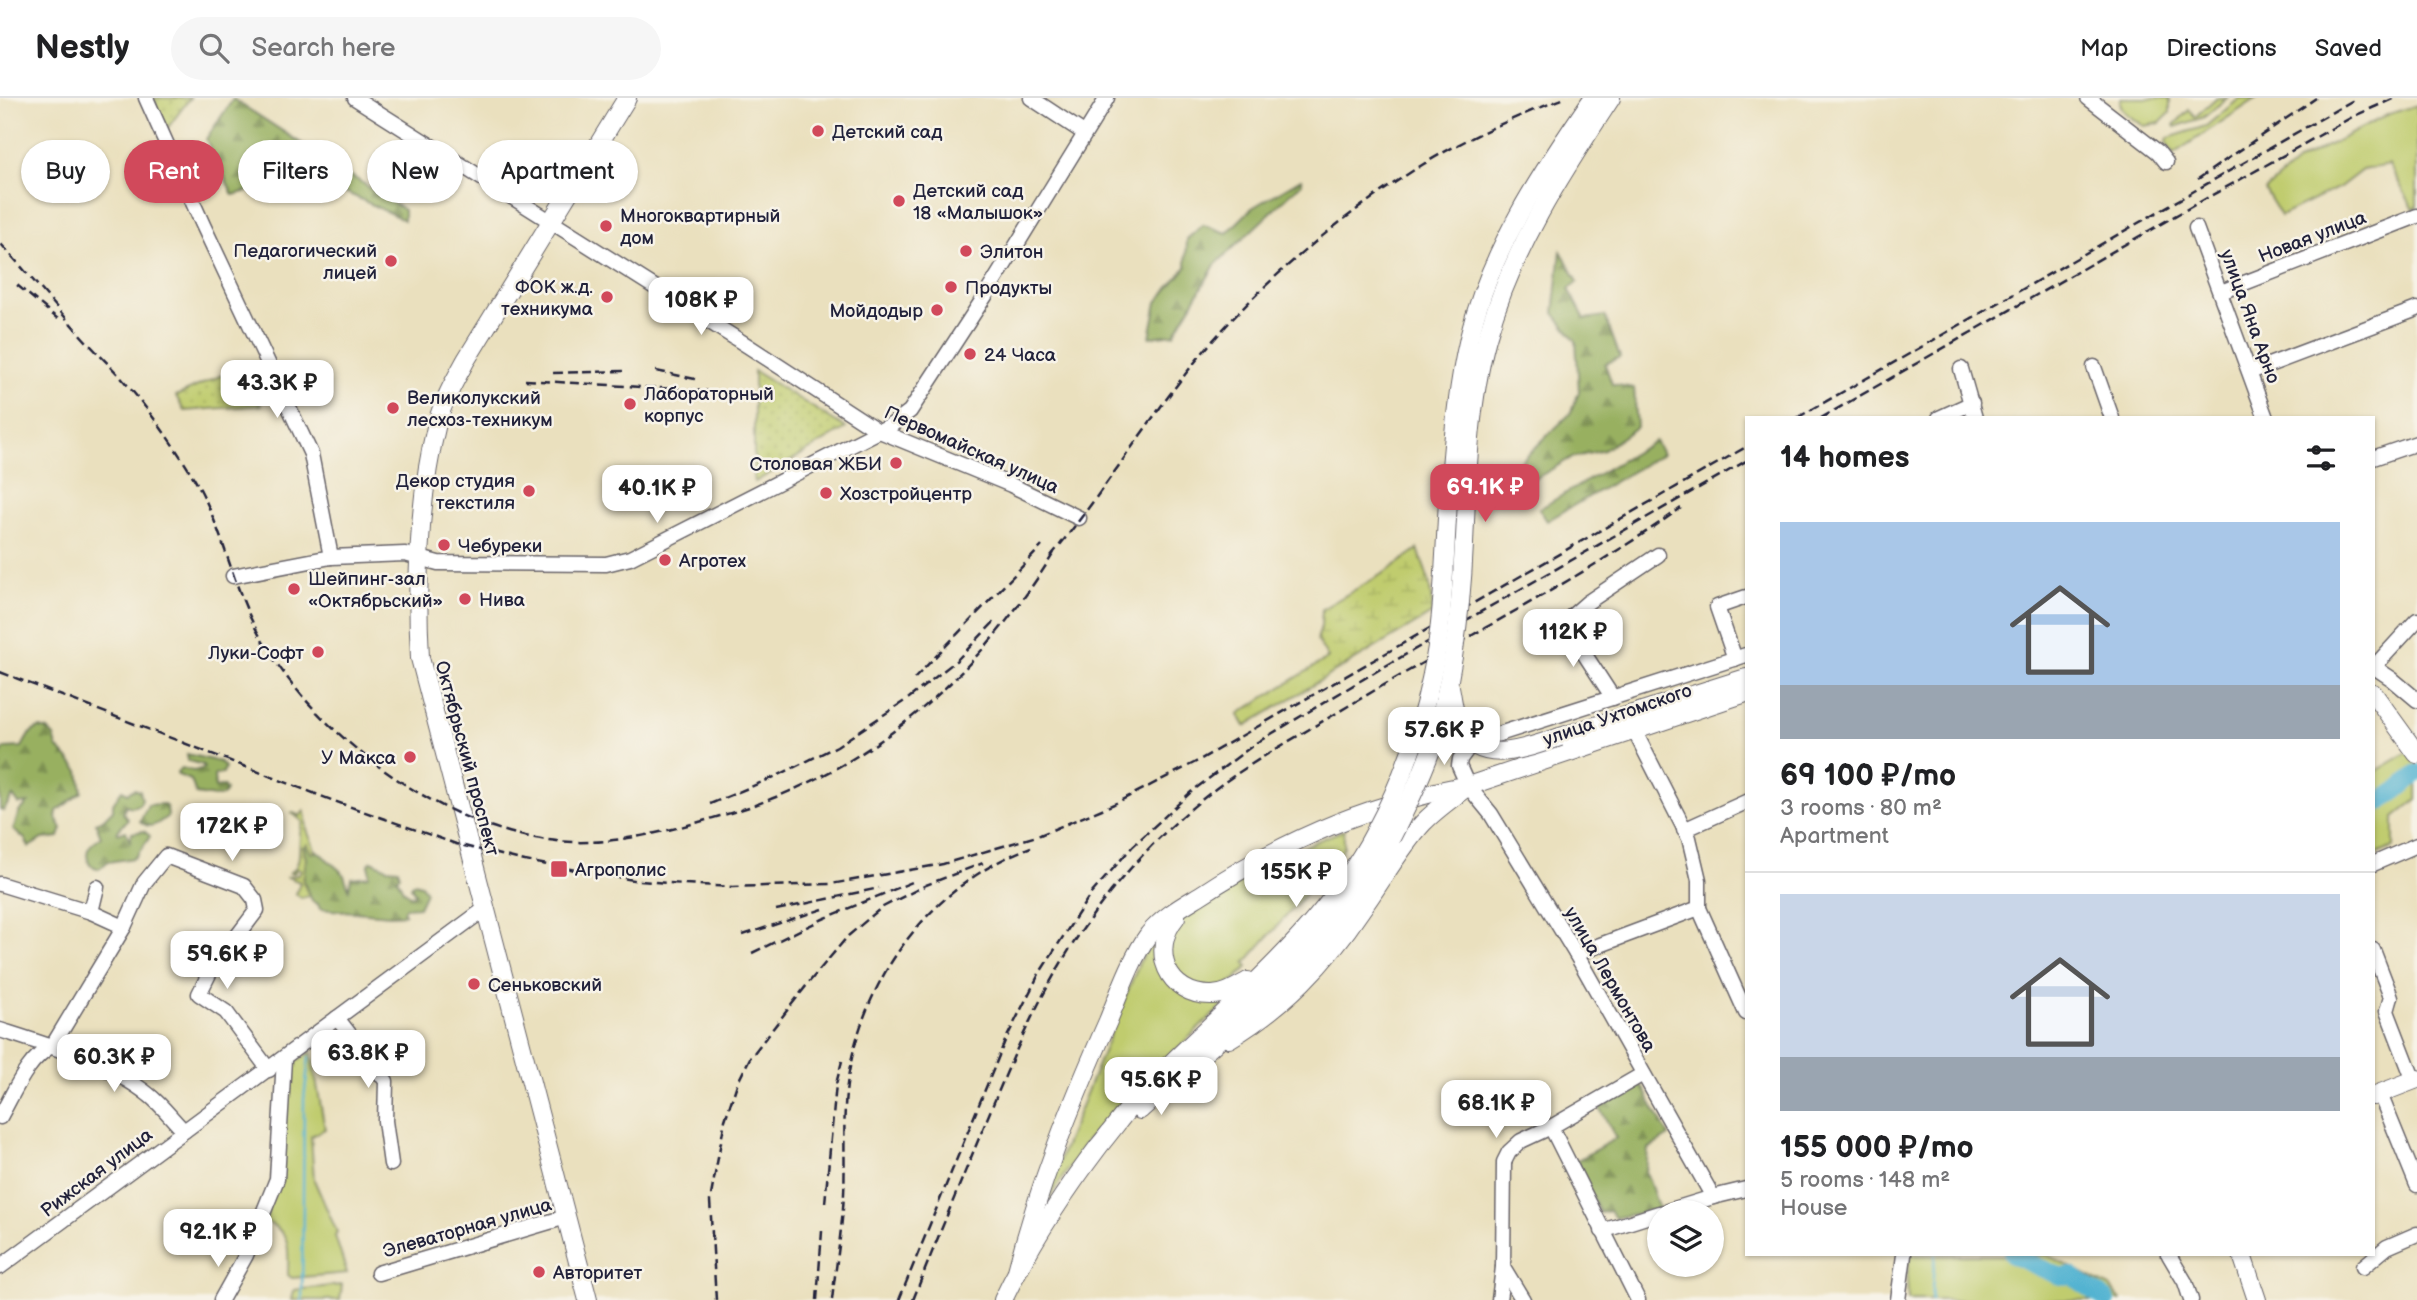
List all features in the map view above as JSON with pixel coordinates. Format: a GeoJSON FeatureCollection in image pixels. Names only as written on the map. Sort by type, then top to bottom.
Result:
{"type":"FeatureCollection","features":[{"type":"Feature","properties":{"kind":"main road","name":"Октябрьский проспект"},"geometry":{"type":"LineString","coordinates":[[588,1300],[439,738],[420,658],[418,615],[428,470],[442,410],[466,360],[627,98]]}},
{"type":"Feature","properties":{"kind":"main road"},"geometry":{"type":"LineString","coordinates":[[1003,1300],[1052,1210],[1117,1121],[1153,1081],[1269,969],[1384,834],[1414,792],[1431,749],[1449,679],[1462,600],[1457,502],[1460,382],[1469,335],[1497,259],[1521,208],[1592,98]]}},
{"type":"Feature","properties":{"kind":"main road"},"geometry":{"type":"LineString","coordinates":[[1101,1145],[1299,963],[1349,904],[1384,834],[1432,677],[1457,502],[1487,338],[1509,273],[1530,227],[1562,171],[1611,98]]}},
{"type":"Feature","properties":{"kind":"main road"},"geometry":{"type":"LineString","coordinates":[[1449,679],[1459,727],[1466,738],[1482,749],[1500,752],[1515,751],[1745,678]]}},
{"type":"Feature","properties":{"kind":"main road","name":"улица Ухтомского"},"geometry":{"type":"LineString","coordinates":[[1191,901],[1273,853],[1339,821],[1448,788],[1468,786],[1745,692]]}},
{"type":"Feature","properties":{"kind":"main road"},"geometry":{"type":"LineString","coordinates":[[2375,696],[2414,749]]}},
{"type":"Feature","properties":{"kind":"main road"},"geometry":{"type":"LineString","coordinates":[[1196,1059],[1254,1024],[1296,991],[1353,922],[1399,853],[1423,823],[1468,786]]}},
{"type":"Feature","properties":{"kind":"main road"},"geometry":{"type":"LineString","coordinates":[[1191,901],[1168,926],[1163,938],[1164,961],[1175,981],[1197,994],[1215,995],[1232,990],[1269,969]]}},
{"type":"Feature","properties":{"kind":"main road"},"geometry":{"type":"LineString","coordinates":[[1017,1271],[1060,1132],[1134,963],[1147,936],[1161,921],[1191,901]]}},
{"type":"Feature","properties":{"kind":"main road"},"geometry":{"type":"LineString","coordinates":[[2376,1095],[2415,1080]]}},
{"type":"Feature","properties":{"kind":"main road"},"geometry":{"type":"LineString","coordinates":[[2242,1256],[2257,1300]]}},
{"type":"Feature","properties":{"kind":"street"},"geometry":{"type":"LineString","coordinates":[[146,98],[311,454],[331,556]]}},
{"type":"Feature","properties":{"kind":"street","name":"Первомайская улица"},"geometry":{"type":"LineString","coordinates":[[355,98],[877,430],[1011,485],[1079,518]]}},
{"type":"Feature","properties":{"kind":"street"},"geometry":{"type":"LineString","coordinates":[[1031,98],[1084,133]]}},
{"type":"Feature","properties":{"kind":"street"},"geometry":{"type":"LineString","coordinates":[[233,576],[331,556],[405,554],[438,563],[606,564],[630,558],[893,424],[910,411],[987,293],[1107,98]]}},
{"type":"Feature","properties":{"kind":"street"},"geometry":{"type":"LineString","coordinates":[[2088,98],[2158,152],[2166,162]]}},
{"type":"Feature","properties":{"kind":"street","name":"Новая улица"},"geometry":{"type":"LineString","coordinates":[[2221,292],[2417,216]]}},
{"type":"Feature","properties":{"kind":"street","name":"улица Яна Арно"},"geometry":{"type":"LineString","coordinates":[[2196,228],[2265,416]]}},
{"type":"Feature","properties":{"kind":"street"},"geometry":{"type":"LineString","coordinates":[[2250,372],[2417,309]]}},
{"type":"Feature","properties":{"kind":"street"},"geometry":{"type":"LineString","coordinates":[[2094,367],[2111,416]]}},
{"type":"Feature","properties":{"kind":"street"},"geometry":{"type":"LineString","coordinates":[[1949,416],[1974,411],[1961,369]]}},
{"type":"Feature","properties":{"kind":"street"},"geometry":{"type":"LineString","coordinates":[[2375,457],[2417,443]]}},
{"type":"Feature","properties":{"kind":"street"},"geometry":{"type":"LineString","coordinates":[[1613,698],[1564,622],[1588,602],[1658,555]]}},
{"type":"Feature","properties":{"kind":"street"},"geometry":{"type":"LineString","coordinates":[[1468,786],[1459,766],[1460,759],[1477,741],[1741,657],[1717,607],[1745,597]]}},
{"type":"Feature","properties":{"kind":"street"},"geometry":{"type":"LineString","coordinates":[[2375,666],[2417,620]]}},
{"type":"Feature","properties":{"kind":"street"},"geometry":{"type":"LineString","coordinates":[[2375,669],[2392,679],[2417,700]]}},
{"type":"Feature","properties":{"kind":"street"},"geometry":{"type":"LineString","coordinates":[[1634,730],[1689,838],[1699,880],[1699,908],[1745,1011]]}},
{"type":"Feature","properties":{"kind":"street","name":"улица Лермонтова"},"geometry":{"type":"LineString","coordinates":[[1468,786],[1491,814],[1576,954],[1713,1197]]}},
{"type":"Feature","properties":{"kind":"street"},"geometry":{"type":"LineString","coordinates":[[1684,830],[1745,802]]}},
{"type":"Feature","properties":{"kind":"street"},"geometry":{"type":"LineString","coordinates":[[2375,863],[2417,845]]}},
{"type":"Feature","properties":{"kind":"street"},"geometry":{"type":"LineString","coordinates":[[0,1117],[29,1066],[39,1053],[53,1045],[124,927],[145,883],[166,856],[244,886],[255,900],[257,911],[210,972],[199,994],[226,1012],[269,1070]]}},
{"type":"Feature","properties":{"kind":"street"},"geometry":{"type":"LineString","coordinates":[[0,884],[92,912],[124,927]]}},
{"type":"Feature","properties":{"kind":"street"},"geometry":{"type":"LineString","coordinates":[[92,912],[97,887]]}},
{"type":"Feature","properties":{"kind":"street","name":"Рижская улица"},"geometry":{"type":"LineString","coordinates":[[0,1268],[486,908]]}},
{"type":"Feature","properties":{"kind":"street"},"geometry":{"type":"LineString","coordinates":[[1576,954],[1699,908]]}},
{"type":"Feature","properties":{"kind":"street"},"geometry":{"type":"LineString","coordinates":[[2375,955],[2391,997],[2387,1011],[2415,1080]]}},
{"type":"Feature","properties":{"kind":"street"},"geometry":{"type":"LineString","coordinates":[[2375,1009],[2389,1004]]}},
{"type":"Feature","properties":{"kind":"street"},"geometry":{"type":"LineString","coordinates":[[337,1018],[386,1081],[385,1121],[391,1164]]}},
{"type":"Feature","properties":{"kind":"street"},"geometry":{"type":"LineString","coordinates":[[0,1030],[53,1045],[116,1075],[149,1095],[184,1130]]}},
{"type":"Feature","properties":{"kind":"street"},"geometry":{"type":"LineString","coordinates":[[221,1300],[246,1255],[277,1179],[284,1059]]}},
{"type":"Feature","properties":{"kind":"street"},"geometry":{"type":"LineString","coordinates":[[1500,1300],[1504,1162],[1509,1152],[1521,1142],[1643,1074]]}},
{"type":"Feature","properties":{"kind":"street"},"geometry":{"type":"LineString","coordinates":[[2376,1095],[2417,1185]]}},
{"type":"Feature","properties":{"kind":"street"},"geometry":{"type":"LineString","coordinates":[[1551,1127],[1638,1300]]}},
{"type":"Feature","properties":{"kind":"street"},"geometry":{"type":"LineString","coordinates":[[1703,1200],[1745,1189]]}},
{"type":"Feature","properties":{"kind":"street","name":"Элеваторная улица"},"geometry":{"type":"LineString","coordinates":[[379,1273],[566,1217]]}},
{"type":"Feature","properties":{"kind":"street"},"geometry":{"type":"LineString","coordinates":[[1602,1231],[1647,1217]]}},
{"type":"Feature","properties":{"kind":"street"},"geometry":{"type":"LineString","coordinates":[[2363,1266],[2387,1247],[2417,1234]]}},
{"type":"Feature","properties":{"kind":"street"},"geometry":{"type":"LineString","coordinates":[[1898,1300],[1903,1256]]}},
{"type":"Feature","properties":{"kind":"street"},"geometry":{"type":"LineString","coordinates":[[2170,1256],[2185,1282],[2191,1300]]}},
{"type":"Feature","properties":{"kind":"street"},"geometry":{"type":"LineString","coordinates":[[1503,1267],[1523,1300]]}},
{"type":"Feature","properties":{"kind":"green space"},"geometry":{"type":"Polygon","coordinates":[[[153,98],[190,98],[166,130],[153,98]]]}},
{"type":"Feature","properties":{"kind":"green space"},"geometry":{"type":"Polygon","coordinates":[[[2120,98],[2169,98],[2170,113],[2160,123],[2144,126],[2124,111],[2120,98]]]}},
{"type":"Feature","properties":{"kind":"green space"},"geometry":{"type":"Polygon","coordinates":[[[2216,98],[2227,98],[2204,117],[2175,127],[2189,110],[2195,117],[2216,98]]]}},
{"type":"Feature","properties":{"kind":"green space"},"geometry":{"type":"Polygon","coordinates":[[[2240,98],[2257,98],[2173,154],[2166,142],[2168,138],[2206,126],[2240,98]]]}},
{"type":"Feature","properties":{"kind":"green space"},"geometry":{"type":"Polygon","coordinates":[[[233,99],[296,140],[238,140],[238,194],[233,195],[224,176],[224,140],[206,139],[233,99]]]}},
{"type":"Feature","properties":{"kind":"green space"},"geometry":{"type":"Polygon","coordinates":[[[2417,105],[2417,208],[2413,208],[2389,165],[2362,170],[2340,187],[2281,216],[2265,190],[2298,161],[2389,114],[2417,105]]]}},
{"type":"Feature","properties":{"kind":"green space"},"geometry":{"type":"Polygon","coordinates":[[[353,177],[367,186],[367,202],[353,196],[353,177]]]}},
{"type":"Feature","properties":{"kind":"green space"},"geometry":{"type":"Polygon","coordinates":[[[1301,179],[1302,183],[1215,265],[1174,334],[1150,337],[1157,302],[1186,267],[1187,239],[1203,225],[1227,233],[1252,208],[1301,179]]]}},
{"type":"Feature","properties":{"kind":"green space"},"geometry":{"type":"Polygon","coordinates":[[[368,203],[393,203],[404,210],[404,220],[368,203]]]}},
{"type":"Feature","properties":{"kind":"green space"},"geometry":{"type":"Polygon","coordinates":[[[1561,251],[1578,282],[1569,289],[1585,319],[1605,316],[1620,357],[1605,364],[1612,384],[1634,388],[1637,427],[1604,450],[1571,458],[1528,483],[1517,465],[1570,414],[1579,392],[1576,341],[1554,313],[1561,251]]]}},
{"type":"Feature","properties":{"kind":"green space"},"geometry":{"type":"Polygon","coordinates":[[[754,371],[846,428],[755,482],[754,479],[754,371]]]}},
{"type":"Feature","properties":{"kind":"green space"},"geometry":{"type":"Polygon","coordinates":[[[222,375],[231,386],[248,380],[261,405],[184,411],[176,396],[222,375]]]}},
{"type":"Feature","properties":{"kind":"green space"},"geometry":{"type":"Polygon","coordinates":[[[1655,441],[1662,454],[1547,521],[1539,509],[1655,441]]]}},
{"type":"Feature","properties":{"kind":"green space"},"geometry":{"type":"Polygon","coordinates":[[[1418,549],[1429,581],[1433,613],[1245,726],[1238,714],[1328,658],[1317,640],[1322,609],[1387,571],[1418,549]]]}},
{"type":"Feature","properties":{"kind":"green space"},"geometry":{"type":"Polygon","coordinates":[[[40,728],[48,730],[54,736],[57,747],[79,771],[82,792],[57,811],[56,818],[62,828],[59,837],[42,839],[29,847],[25,839],[13,830],[19,812],[28,803],[19,804],[13,796],[3,811],[0,809],[0,756],[5,748],[22,747],[31,733],[40,728]]]}},
{"type":"Feature","properties":{"kind":"green space"},"geometry":{"type":"Polygon","coordinates":[[[2417,747],[2417,799],[2394,818],[2394,847],[2375,855],[2375,772],[2417,747]]]}},
{"type":"Feature","properties":{"kind":"green space"},"geometry":{"type":"Polygon","coordinates":[[[187,754],[220,762],[225,767],[223,773],[214,775],[215,788],[223,786],[226,790],[224,795],[215,797],[196,794],[191,780],[178,775],[177,772],[182,768],[194,771],[204,768],[203,765],[188,761],[187,754]]]}},
{"type":"Feature","properties":{"kind":"green space"},"geometry":{"type":"Polygon","coordinates":[[[134,789],[140,791],[142,800],[139,805],[126,805],[123,813],[128,819],[117,832],[126,831],[130,841],[132,833],[144,831],[149,838],[134,858],[108,862],[99,869],[90,865],[88,849],[101,837],[96,823],[113,810],[113,803],[122,790],[128,793],[134,789]]]}},
{"type":"Feature","properties":{"kind":"green space"},"geometry":{"type":"Polygon","coordinates":[[[163,804],[167,807],[168,816],[151,826],[140,821],[148,805],[163,804]]]}},
{"type":"Feature","properties":{"kind":"green space"},"geometry":{"type":"Polygon","coordinates":[[[304,811],[315,852],[311,853],[307,844],[303,847],[306,859],[303,882],[309,896],[301,898],[296,894],[300,882],[288,877],[298,875],[301,870],[298,868],[294,873],[289,873],[294,869],[299,857],[303,822],[291,812],[300,816],[304,811]]]}},
{"type":"Feature","properties":{"kind":"green space"},"geometry":{"type":"Polygon","coordinates":[[[1344,830],[1344,847],[1338,857],[1245,963],[1248,967],[1234,980],[1224,986],[1193,987],[1172,967],[1169,941],[1177,925],[1194,909],[1245,876],[1344,830]]]}},
{"type":"Feature","properties":{"kind":"green space"},"geometry":{"type":"Polygon","coordinates":[[[305,844],[343,873],[349,889],[351,878],[369,876],[369,864],[372,861],[387,868],[398,869],[400,875],[397,878],[403,890],[412,896],[415,893],[411,887],[413,883],[421,885],[426,892],[419,907],[405,908],[405,914],[390,915],[320,909],[318,904],[313,902],[304,882],[305,844]]]}},
{"type":"Feature","properties":{"kind":"green space"},"geometry":{"type":"Polygon","coordinates":[[[1157,932],[1167,980],[1231,998],[1130,1093],[1087,1140],[1035,1220],[1140,961],[1157,932]]]}},
{"type":"Feature","properties":{"kind":"green space"},"geometry":{"type":"Polygon","coordinates":[[[311,1052],[325,1129],[311,1136],[314,1180],[337,1232],[335,1236],[347,1273],[292,1278],[288,1275],[285,1237],[275,1226],[266,1222],[289,1066],[311,1052]]]}},
{"type":"Feature","properties":{"kind":"green space"},"geometry":{"type":"Polygon","coordinates":[[[1641,1085],[1669,1136],[1648,1149],[1646,1172],[1656,1200],[1647,1200],[1647,1211],[1615,1218],[1610,1211],[1600,1213],[1576,1161],[1616,1138],[1599,1107],[1641,1085]]]}},
{"type":"Feature","properties":{"kind":"green space"},"geometry":{"type":"Polygon","coordinates":[[[1910,1256],[2049,1256],[2110,1287],[2121,1300],[1908,1300],[1910,1256]]]}},
{"type":"Feature","properties":{"kind":"green space"},"geometry":{"type":"Polygon","coordinates":[[[342,1285],[340,1300],[292,1300],[294,1290],[342,1285]]]}},
{"type":"Feature","properties":{"kind":"waterway"},"geometry":{"type":"LineString","coordinates":[[2375,805],[2417,773]]}},
{"type":"Feature","properties":{"kind":"waterway"},"geometry":{"type":"LineString","coordinates":[[2411,777],[2417,784]]}},
{"type":"Feature","properties":{"kind":"waterway"},"geometry":{"type":"LineString","coordinates":[[302,1300],[304,1099],[309,1057]]}},
{"type":"Feature","properties":{"kind":"waterway"},"geometry":{"type":"LineString","coordinates":[[1931,1300],[1935,1256]]}},
{"type":"Feature","properties":{"kind":"waterway"},"geometry":{"type":"LineString","coordinates":[[2014,1256],[2059,1276],[2072,1276],[2107,1300]]}},
{"type":"Feature","properties":{"kind":"railway"},"geometry":{"type":"LineString","coordinates":[[1050,557],[1195,362],[1245,306],[1300,254],[1360,207],[1422,165],[1492,128],[1565,98]]}},
{"type":"Feature","properties":{"kind":"railway"},"geometry":{"type":"LineString","coordinates":[[2198,179],[2316,98]]}},
{"type":"Feature","properties":{"kind":"railway"},"geometry":{"type":"LineString","coordinates":[[1800,416],[2357,98]]}},
{"type":"Feature","properties":{"kind":"railway"},"geometry":{"type":"LineString","coordinates":[[1825,416],[2354,116],[2395,98]]}},
{"type":"Feature","properties":{"kind":"railway"},"geometry":{"type":"LineString","coordinates":[[1,244],[123,380],[179,454],[204,498],[256,629],[279,666],[308,702],[341,736],[379,767],[462,815],[505,831],[570,842],[635,837],[720,816],[773,798],[823,775],[870,748],[913,716],[953,680],[990,640],[1055,551]]}},
{"type":"Feature","properties":{"kind":"railway"},"geometry":{"type":"LineString","coordinates":[[17,285],[58,319]]}},
{"type":"Feature","properties":{"kind":"railway"},"geometry":{"type":"LineString","coordinates":[[553,373],[626,371]]}},
{"type":"Feature","properties":{"kind":"railway"},"geometry":{"type":"LineString","coordinates":[[656,371],[695,379]]}},
{"type":"Feature","properties":{"kind":"railway"},"geometry":{"type":"LineString","coordinates":[[525,380],[708,391]]}},
{"type":"Feature","properties":{"kind":"railway"},"geometry":{"type":"LineString","coordinates":[[0,672],[334,801],[456,844],[525,861],[639,881],[732,887],[831,884],[943,864],[1040,835],[1114,804],[1194,763],[1745,448]]}},
{"type":"Feature","properties":{"kind":"railway"},"geometry":{"type":"LineString","coordinates":[[899,1300],[1005,1041],[1039,974],[1090,895],[1133,846],[1191,792],[1256,743],[1382,668],[1745,462]]}},
{"type":"Feature","properties":{"kind":"railway"},"geometry":{"type":"LineString","coordinates":[[913,1300],[1009,1067],[1045,991],[1090,919],[1151,847],[1203,798],[1253,763],[1601,561],[1681,508]]}},
{"type":"Feature","properties":{"kind":"railway"},"geometry":{"type":"LineString","coordinates":[[914,679],[1042,546]]}},
{"type":"Feature","properties":{"kind":"railway"},"geometry":{"type":"LineString","coordinates":[[710,804],[779,775],[837,746],[909,698],[957,660],[995,621]]}},
{"type":"Feature","properties":{"kind":"railway"},"geometry":{"type":"LineString","coordinates":[[832,1300],[843,1207],[847,1083],[859,1031],[873,996],[912,933],[937,906],[965,883],[997,863],[1031,847]]}},
{"type":"Feature","properties":{"kind":"railway"},"geometry":{"type":"LineString","coordinates":[[716,1300],[710,1201],[725,1120],[737,1084],[750,1058],[848,936],[881,908],[926,885],[983,863]]}},
{"type":"Feature","properties":{"kind":"railway"},"geometry":{"type":"LineString","coordinates":[[752,953],[823,919],[912,882]]}},
{"type":"Feature","properties":{"kind":"railway"},"geometry":{"type":"LineString","coordinates":[[776,910],[879,888]]}},
{"type":"Feature","properties":{"kind":"railway"},"geometry":{"type":"LineString","coordinates":[[743,935],[823,909]]}},
{"type":"Feature","properties":{"kind":"railway"},"geometry":{"type":"LineString","coordinates":[[825,1203],[836,1084],[842,1061]]}},
{"type":"Feature","properties":{"kind":"railway"},"geometry":{"type":"LineString","coordinates":[[817,1300],[822,1231]]}},
{"type":"Feature","properties":{"kind":"place","name":"Детский сад"},"geometry":{"type":"Point","coordinates":[818,131]}},
{"type":"Feature","properties":{"kind":"place","name":"Детский сад 18 «Малышок»"},"geometry":{"type":"Point","coordinates":[899,201]}},
{"type":"Feature","properties":{"kind":"place","name":"Многоквартирный дом"},"geometry":{"type":"Point","coordinates":[606,226]}},
{"type":"Feature","properties":{"kind":"place","name":"Элитон"},"geometry":{"type":"Point","coordinates":[966,251]}},
{"type":"Feature","properties":{"kind":"place","name":"Педагогический лицей"},"geometry":{"type":"Point","coordinates":[391,261]}},
{"type":"Feature","properties":{"kind":"place","name":"Продукты"},"geometry":{"type":"Point","coordinates":[951,287]}},
{"type":"Feature","properties":{"kind":"place","name":"ФОК ж.д. техникума"},"geometry":{"type":"Point","coordinates":[607,297]}},
{"type":"Feature","properties":{"kind":"place","name":"Мойдодыр"},"geometry":{"type":"Point","coordinates":[937,310]}},
{"type":"Feature","properties":{"kind":"place","name":"24 Часа"},"geometry":{"type":"Point","coordinates":[970,354]}},
{"type":"Feature","properties":{"kind":"place","name":"Лабораторный корпус"},"geometry":{"type":"Point","coordinates":[630,404]}},
{"type":"Feature","properties":{"kind":"place","name":"Великолукский лесхоз-техникум"},"geometry":{"type":"Point","coordinates":[393,408]}},
{"type":"Feature","properties":{"kind":"place","name":"Столовая ЖБИ"},"geometry":{"type":"Point","coordinates":[896,463]}},
{"type":"Feature","properties":{"kind":"place","name":"Декор студия текстиля"},"geometry":{"type":"Point","coordinates":[529,491]}},
{"type":"Feature","properties":{"kind":"place","name":"Хозстройцентр"},"geometry":{"type":"Point","coordinates":[826,493]}},
{"type":"Feature","properties":{"kind":"place","name":"Чебуреки"},"geometry":{"type":"Point","coordinates":[444,545]}},
{"type":"Feature","properties":{"kind":"place","name":"Агротех"},"geometry":{"type":"Point","coordinates":[665,560]}},
{"type":"Feature","properties":{"kind":"place","name":"Шейпинг-зал «Октябрьский»"},"geometry":{"type":"Point","coordinates":[294,589]}},
{"type":"Feature","properties":{"kind":"place","name":"Нива"},"geometry":{"type":"Point","coordinates":[465,599]}},
{"type":"Feature","properties":{"kind":"place","name":"Луки-Софт"},"geometry":{"type":"Point","coordinates":[318,652]}},
{"type":"Feature","properties":{"kind":"place","name":"У Макса"},"geometry":{"type":"Point","coordinates":[410,757]}},
{"type":"Feature","properties":{"kind":"place","name":"Агрополис"},"geometry":{"type":"Point","coordinates":[559,869]}},
{"type":"Feature","properties":{"kind":"place","name":"Сеньковский"},"geometry":{"type":"Point","coordinates":[474,984]}},
{"type":"Feature","properties":{"kind":"place","name":"Авторитет"},"geometry":{"type":"Point","coordinates":[539,1272]}}]}
